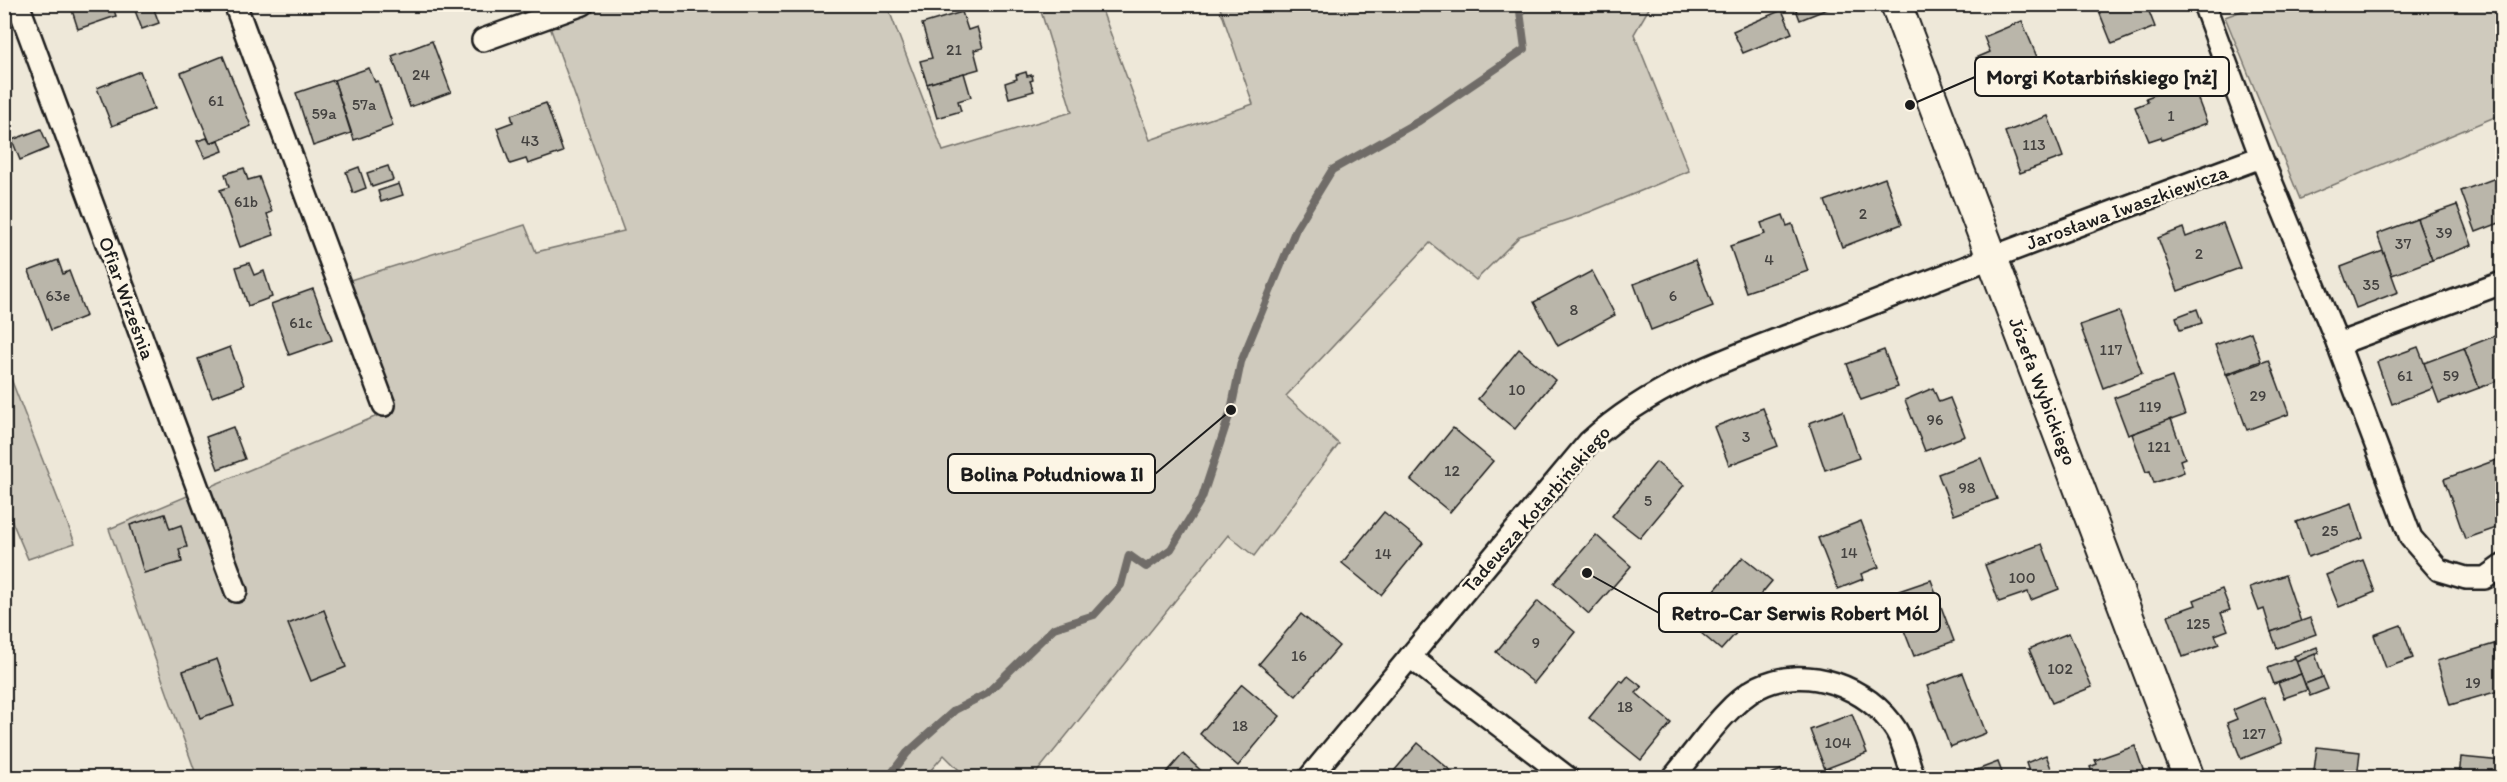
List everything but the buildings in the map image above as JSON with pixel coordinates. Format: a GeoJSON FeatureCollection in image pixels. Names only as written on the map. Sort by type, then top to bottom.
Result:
{"type":"FeatureCollection","features":[{"type":"Feature","properties":{"kind":"street","name":"Ofiar Września"},"geometry":{"type":"LineString","coordinates":[[18,4],[236,591]]}},
{"type":"Feature","properties":{"kind":"street"},"geometry":{"type":"LineString","coordinates":[[235,4],[384,405]]}},
{"type":"Feature","properties":{"kind":"street"},"geometry":{"type":"LineString","coordinates":[[483,40],[582,4]]}},
{"type":"Feature","properties":{"kind":"street","name":"Józefa Wybickiego"},"geometry":{"type":"LineString","coordinates":[[1896,4],[2189,777]]}},
{"type":"Feature","properties":{"kind":"street"},"geometry":{"type":"LineString","coordinates":[[2204,4],[2261,157],[2338,344],[2411,538],[2439,570],[2448,573],[2466,578],[2485,578],[2502,566]]}},
{"type":"Feature","properties":{"kind":"street","name":"Jarosława Iwaszkiewicza"},"geometry":{"type":"LineString","coordinates":[[1992,257],[2261,157]]}},
{"type":"Feature","properties":{"kind":"street","name":"Tadeusza Kotarbińskiego"},"geometry":{"type":"LineString","coordinates":[[1310,777],[1589,442],[1631,407],[1708,368],[1992,257]]}},
{"type":"Feature","properties":{"kind":"street"},"geometry":{"type":"LineString","coordinates":[[2338,344],[2502,283]]}},
{"type":"Feature","properties":{"kind":"street"},"geometry":{"type":"LineString","coordinates":[[1410,657],[1568,777]]}},
{"type":"Feature","properties":{"kind":"street"},"geometry":{"type":"LineString","coordinates":[[1674,777],[1731,709],[1757,688],[1784,678],[1815,678],[1845,687],[1870,702],[1896,730],[1914,777]]}},
{"type":"Feature","properties":{"kind":"shaded area"},"geometry":{"type":"Polygon","coordinates":[[[542,5],[887,5],[943,151],[1072,112],[1039,5],[1100,5],[1150,140],[1253,104],[1219,5],[1651,5],[1634,34],[1689,171],[1590,212],[1520,236],[1476,280],[1430,243],[1286,396],[1339,444],[1254,556],[1228,535],[1033,777],[966,777],[944,755],[924,778],[197,777],[109,529],[377,416],[331,286],[525,225],[536,252],[624,231],[542,5]]]}},
{"type":"Feature","properties":{"kind":"shaded area"},"geometry":{"type":"Polygon","coordinates":[[[2258,5],[2502,5],[2502,114],[2300,199],[2225,17],[2258,5]]]}},
{"type":"Feature","properties":{"kind":"shaded area"},"geometry":{"type":"Polygon","coordinates":[[[4,361],[75,543],[28,559],[5,505],[4,361]]]}},
{"type":"Feature","properties":{"kind":"waterway"},"geometry":{"type":"LineString","coordinates":[[888,778],[907,753],[955,710],[986,694],[1054,628],[1094,615],[1121,585],[1129,555],[1146,567],[1171,549],[1202,498],[1231,410],[1241,362],[1296,229],[1332,170],[1419,121],[1525,49],[1519,4]]}},
{"type":"Feature","properties":{"kind":"place","name":"Morgi Kotarbińskiego [nż]"},"geometry":{"type":"Point","coordinates":[1910,105]}},
{"type":"Feature","properties":{"kind":"place","name":"Bolina Południowa II"},"geometry":{"type":"Point","coordinates":[1231,410]}},
{"type":"Feature","properties":{"kind":"place","name":"Retro-Car Serwis Robert Mól"},"geometry":{"type":"Point","coordinates":[1587,573]}}]}
